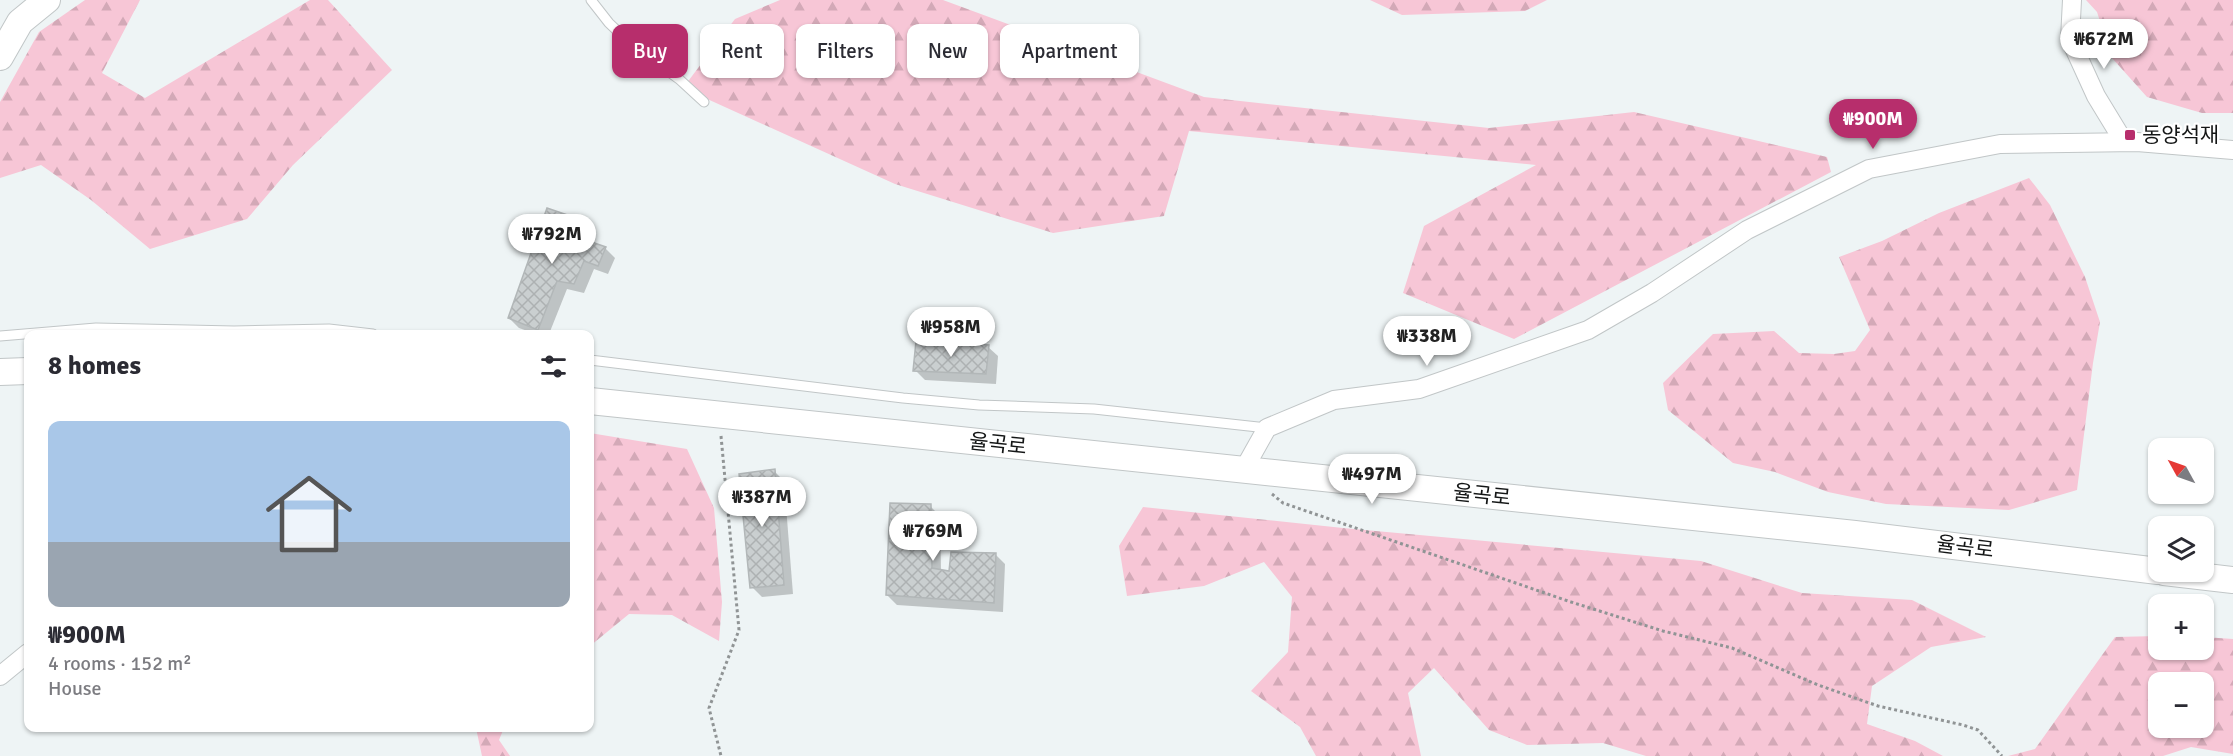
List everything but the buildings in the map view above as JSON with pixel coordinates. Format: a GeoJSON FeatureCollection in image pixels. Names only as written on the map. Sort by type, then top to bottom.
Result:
{"type":"FeatureCollection","features":[{"type":"Feature","properties":{"kind":"street"},"geometry":{"type":"LineString","coordinates":[[0,57],[20,22],[46,0]]}},
{"type":"Feature","properties":{"kind":"street"},"geometry":{"type":"LineString","coordinates":[[2072,0],[2070,39],[2096,96],[2124,142]]}},
{"type":"Feature","properties":{"kind":"street"},"geometry":{"type":"LineString","coordinates":[[1244,470],[1267,428],[1334,400],[1419,389],[1588,330],[1652,293],[1746,230],[1869,169],[2000,144],[2124,142],[2233,150]]}},
{"type":"Feature","properties":{"kind":"street"},"geometry":{"type":"LineString","coordinates":[[0,372],[24,371]]}},
{"type":"Feature","properties":{"kind":"street","name":"율곡로"},"geometry":{"type":"LineString","coordinates":[[594,401],[1843,533],[2148,570]]}},
{"type":"Feature","properties":{"kind":"street"},"geometry":{"type":"LineString","coordinates":[[2214,578],[2233,580]]}},
{"type":"Feature","properties":{"kind":"street"},"geometry":{"type":"LineString","coordinates":[[0,676],[24,656]]}},
{"type":"Feature","properties":{"kind":"lane"},"geometry":{"type":"LineString","coordinates":[[591,0],[609,23],[631,44],[679,79],[704,102]]}},
{"type":"Feature","properties":{"kind":"lane"},"geometry":{"type":"LineString","coordinates":[[72,330],[96,328],[188,330]]}},
{"type":"Feature","properties":{"kind":"lane"},"geometry":{"type":"LineString","coordinates":[[282,330],[338,330]]}},
{"type":"Feature","properties":{"kind":"lane"},"geometry":{"type":"LineString","coordinates":[[0,336],[24,334]]}},
{"type":"Feature","properties":{"kind":"lane"},"geometry":{"type":"LineString","coordinates":[[594,360],[903,398],[979,405],[1094,409],[1267,428]]}},
{"type":"Feature","properties":{"kind":"path"},"geometry":{"type":"LineString","coordinates":[[719,415],[739,630],[709,708],[721,756]]}},
{"type":"Feature","properties":{"kind":"path"},"geometry":{"type":"LineString","coordinates":[[1267,490],[1283,503],[1489,575],[1663,631],[1732,648],[1818,686],[1878,706],[1978,730],[2002,756]]}},
{"type":"Feature","properties":{"kind":"green space"},"geometry":{"type":"Polygon","coordinates":[[[85,0],[140,0],[102,73],[145,98],[310,0],[328,0],[392,70],[293,165],[247,219],[150,249],[91,200],[41,165],[0,178],[0,102],[39,32],[85,0]]]}},
{"type":"Feature","properties":{"kind":"green space"},"geometry":{"type":"Polygon","coordinates":[[[780,0],[943,0],[1008,24],[1000,24],[1000,78],[1139,78],[1139,73],[1204,97],[1489,128],[1634,112],[1827,157],[1831,172],[1514,339],[1403,293],[1424,226],[1536,165],[1189,131],[1164,216],[1053,233],[895,184],[683,88],[700,65],[700,78],[784,78],[784,24],[731,24],[735,19],[780,0]]]}},
{"type":"Feature","properties":{"kind":"green space"},"geometry":{"type":"Polygon","coordinates":[[[1370,0],[1547,0],[1525,11],[1402,15],[1370,0]]]}},
{"type":"Feature","properties":{"kind":"green space"},"geometry":{"type":"Polygon","coordinates":[[[2086,0],[2233,0],[2233,113],[2202,113],[2147,97],[2112,58],[2097,12],[2086,0]]]}},
{"type":"Feature","properties":{"kind":"green space"},"geometry":{"type":"Polygon","coordinates":[[[2029,178],[2050,205],[2085,277],[2100,322],[2077,490],[2009,510],[1886,504],[1828,492],[1775,472],[1733,463],[1668,410],[1663,383],[1713,334],[1774,331],[1799,353],[1834,354],[1855,351],[1870,330],[1839,257],[1882,241],[1939,213],[2029,178]]]}},
{"type":"Feature","properties":{"kind":"green space"},"geometry":{"type":"Polygon","coordinates":[[[594,434],[687,449],[714,508],[722,602],[719,641],[672,615],[629,614],[594,643],[594,434]]]}},
{"type":"Feature","properties":{"kind":"green space"},"geometry":{"type":"Polygon","coordinates":[[[1143,507],[1701,561],[1802,593],[1912,600],[1986,637],[1931,647],[1872,686],[1867,724],[1915,741],[1943,756],[1646,756],[1603,743],[1527,745],[1489,730],[1434,668],[1408,693],[1421,756],[1316,756],[1300,727],[1251,691],[1288,652],[1292,597],[1264,562],[1204,586],[1127,596],[1119,546],[1143,507]]]}},
{"type":"Feature","properties":{"kind":"green space"},"geometry":{"type":"Polygon","coordinates":[[[2148,636],[2148,660],[2214,660],[2214,638],[2233,639],[2233,754],[2191,747],[2163,756],[2008,756],[2035,749],[2115,637],[2148,636]]]}},
{"type":"Feature","properties":{"kind":"green space"},"geometry":{"type":"Polygon","coordinates":[[[477,732],[502,732],[499,740],[510,756],[482,756],[477,732]]]}},
{"type":"Feature","properties":{"kind":"place","name":"동양석재"},"geometry":{"type":"Point","coordinates":[2130,135]}}]}
